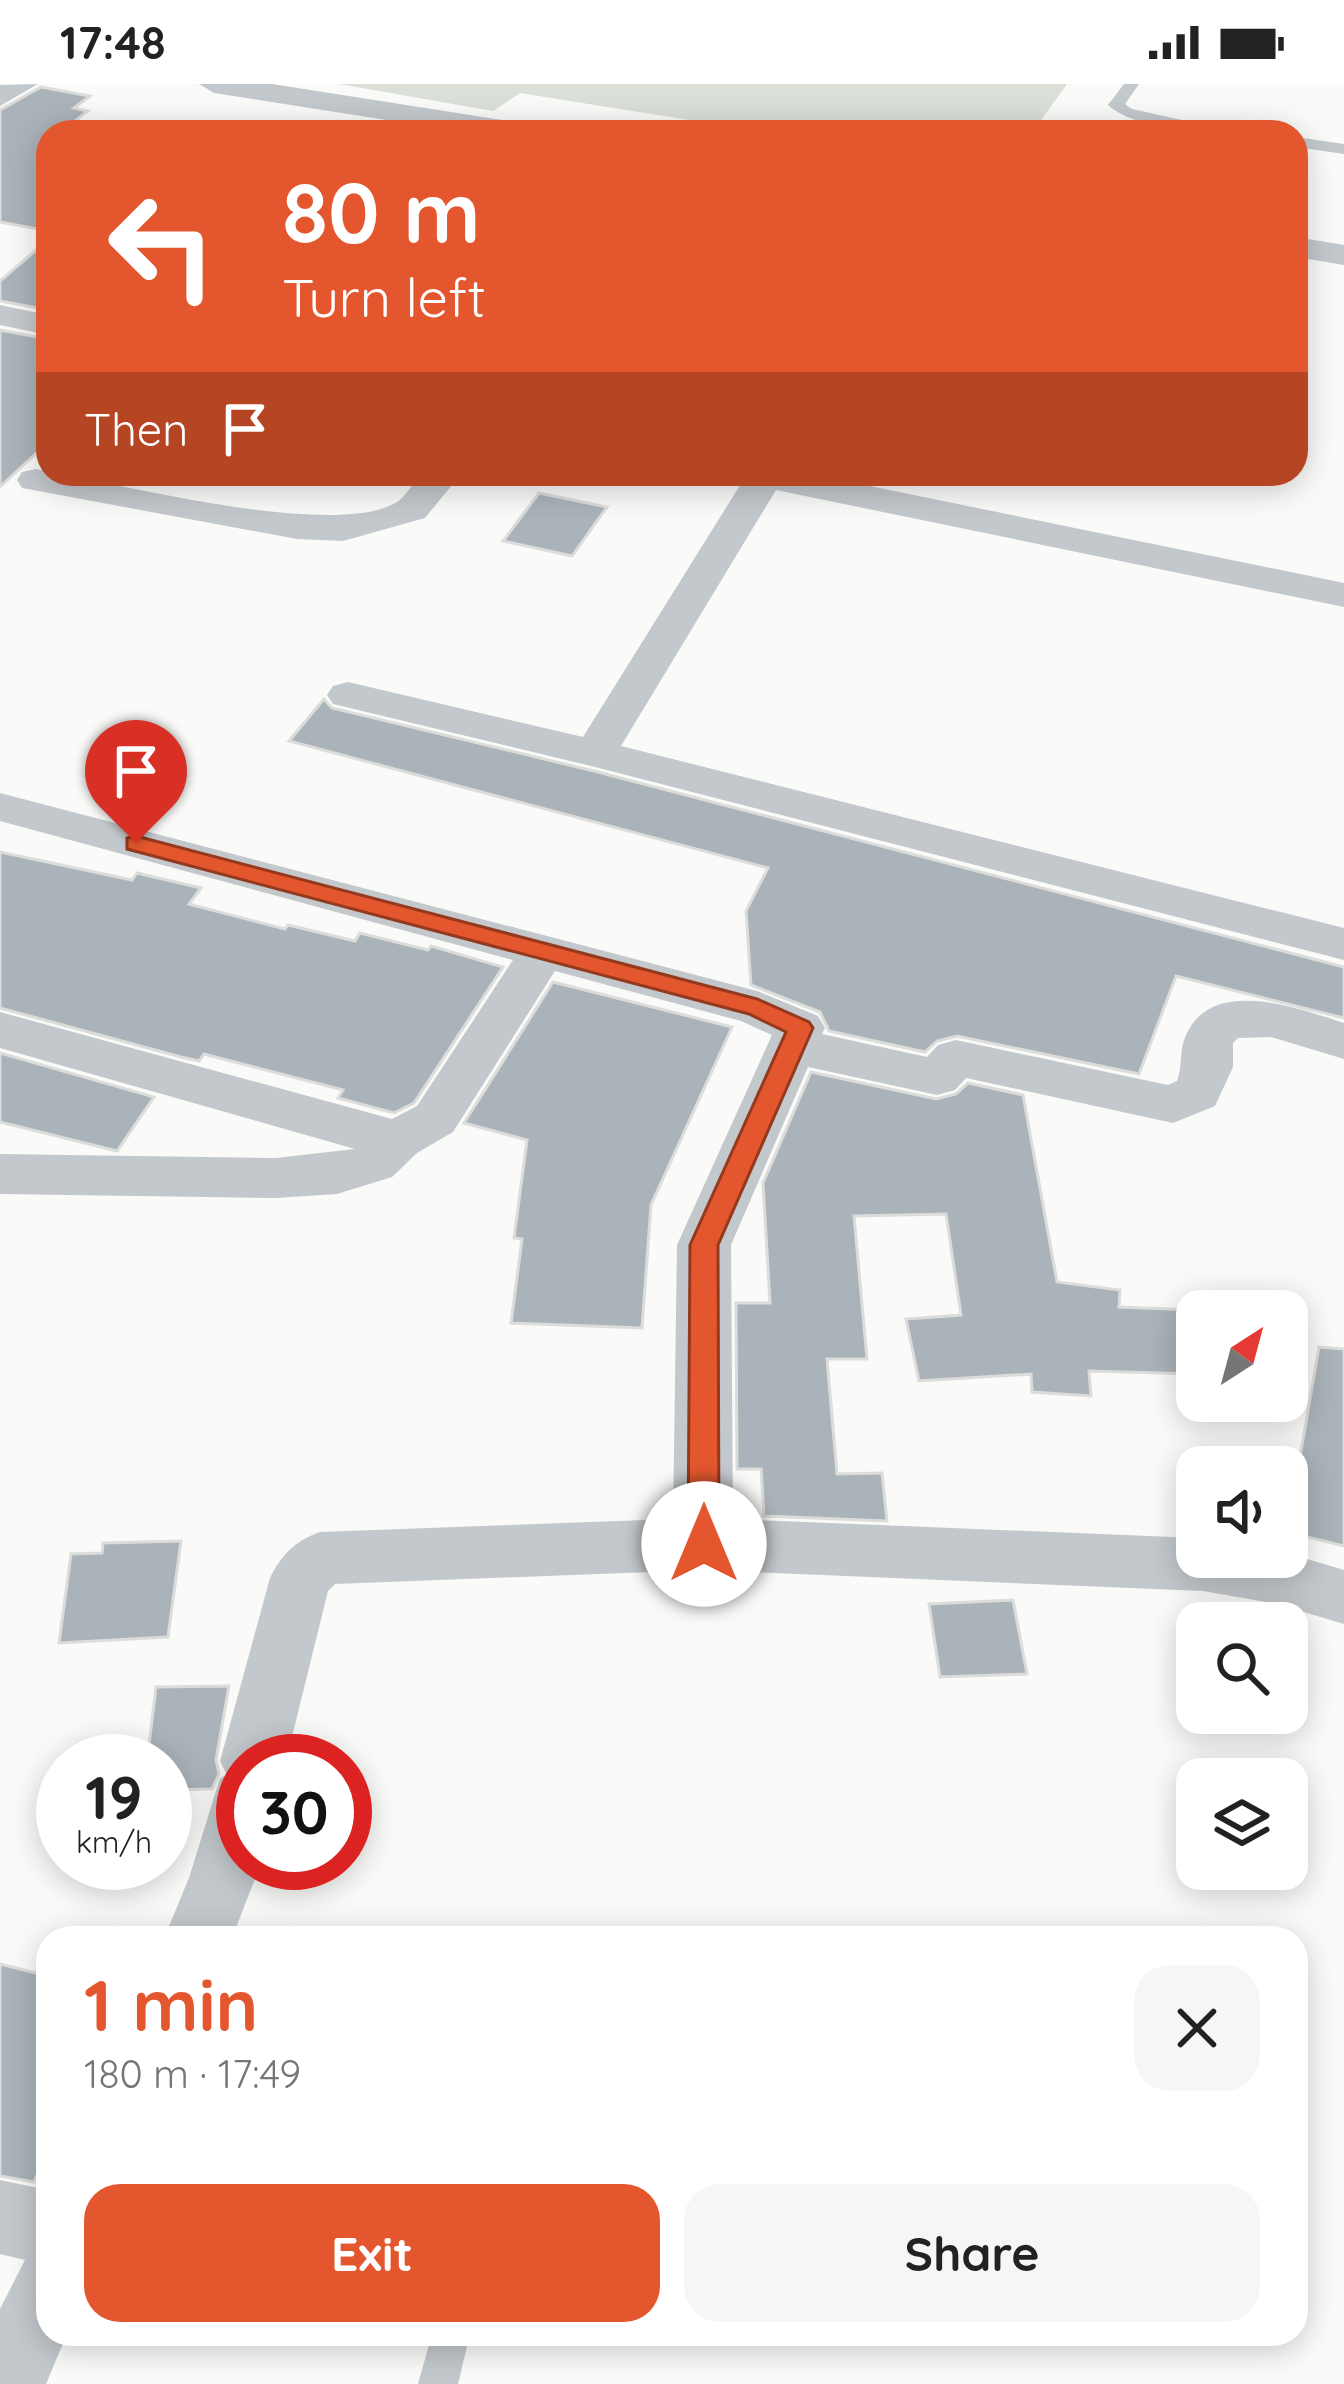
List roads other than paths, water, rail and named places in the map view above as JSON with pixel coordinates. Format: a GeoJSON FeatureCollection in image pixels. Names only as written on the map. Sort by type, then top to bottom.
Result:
{"type":"FeatureCollection","features":[{"type":"Feature","properties":{"kind":"street"},"geometry":{"type":"LineString","coordinates":[[214,84],[445,120]]}},
{"type":"Feature","properties":{"kind":"street"},"geometry":{"type":"LineString","coordinates":[[1308,249],[1344,255]]}},
{"type":"Feature","properties":{"kind":"street"},"geometry":{"type":"LineString","coordinates":[[0,315],[36,322]]}},
{"type":"Feature","properties":{"kind":"street"},"geometry":{"type":"LineString","coordinates":[[57,486],[297,527],[343,529],[412,510],[432,486]]}},
{"type":"Feature","properties":{"kind":"street"},"geometry":{"type":"LineString","coordinates":[[595,753],[759,486]]}},
{"type":"Feature","properties":{"kind":"street"},"geometry":{"type":"LineString","coordinates":[[819,486],[1344,595]]}},
{"type":"Feature","properties":{"kind":"street"},"geometry":{"type":"LineString","coordinates":[[348,695],[595,753],[1344,944]]}},
{"type":"Feature","properties":{"kind":"street"},"geometry":{"type":"LineString","coordinates":[[0,807],[780,1016],[800,1028],[704,1245],[704,1544]]}},
{"type":"Feature","properties":{"kind":"street"},"geometry":{"type":"LineString","coordinates":[[0,1174],[276,1178],[337,1174],[373,1162],[399,1139],[435,1119],[542,953]]}},
{"type":"Feature","properties":{"kind":"street"},"geometry":{"type":"LineString","coordinates":[[795,1046],[937,1077],[956,1058],[1132,1099],[1173,1104],[1198,1093],[1208,1067],[1208,1039],[1224,1020],[1247,1016],[1344,1041]]}},
{"type":"Feature","properties":{"kind":"street"},"geometry":{"type":"LineString","coordinates":[[0,1030],[399,1139]]}},
{"type":"Feature","properties":{"kind":"street"},"geometry":{"type":"LineString","coordinates":[[260,1734],[301,1578],[320,1558],[704,1544],[1203,1565],[1277,1577],[1344,1597]]}},
{"type":"Feature","properties":{"kind":"street"},"geometry":{"type":"LineString","coordinates":[[203,1926],[218,1890]]}},
{"type":"Feature","properties":{"kind":"street"},"geometry":{"type":"LineString","coordinates":[[0,2217],[36,2224]]}},
{"type":"Feature","properties":{"kind":"street"},"geometry":{"type":"LineString","coordinates":[[7,2384],[36,2316]]}},
{"type":"Feature","properties":{"kind":"lane"},"geometry":{"type":"LineString","coordinates":[[1132,84],[1116,105],[1127,113],[1164,120]]}},
{"type":"Feature","properties":{"kind":"lane"},"geometry":{"type":"LineString","coordinates":[[1308,144],[1344,149]]}},
{"type":"Feature","properties":{"kind":"lane"},"geometry":{"type":"LineString","coordinates":[[438,2384],[448,2346]]}}]}
